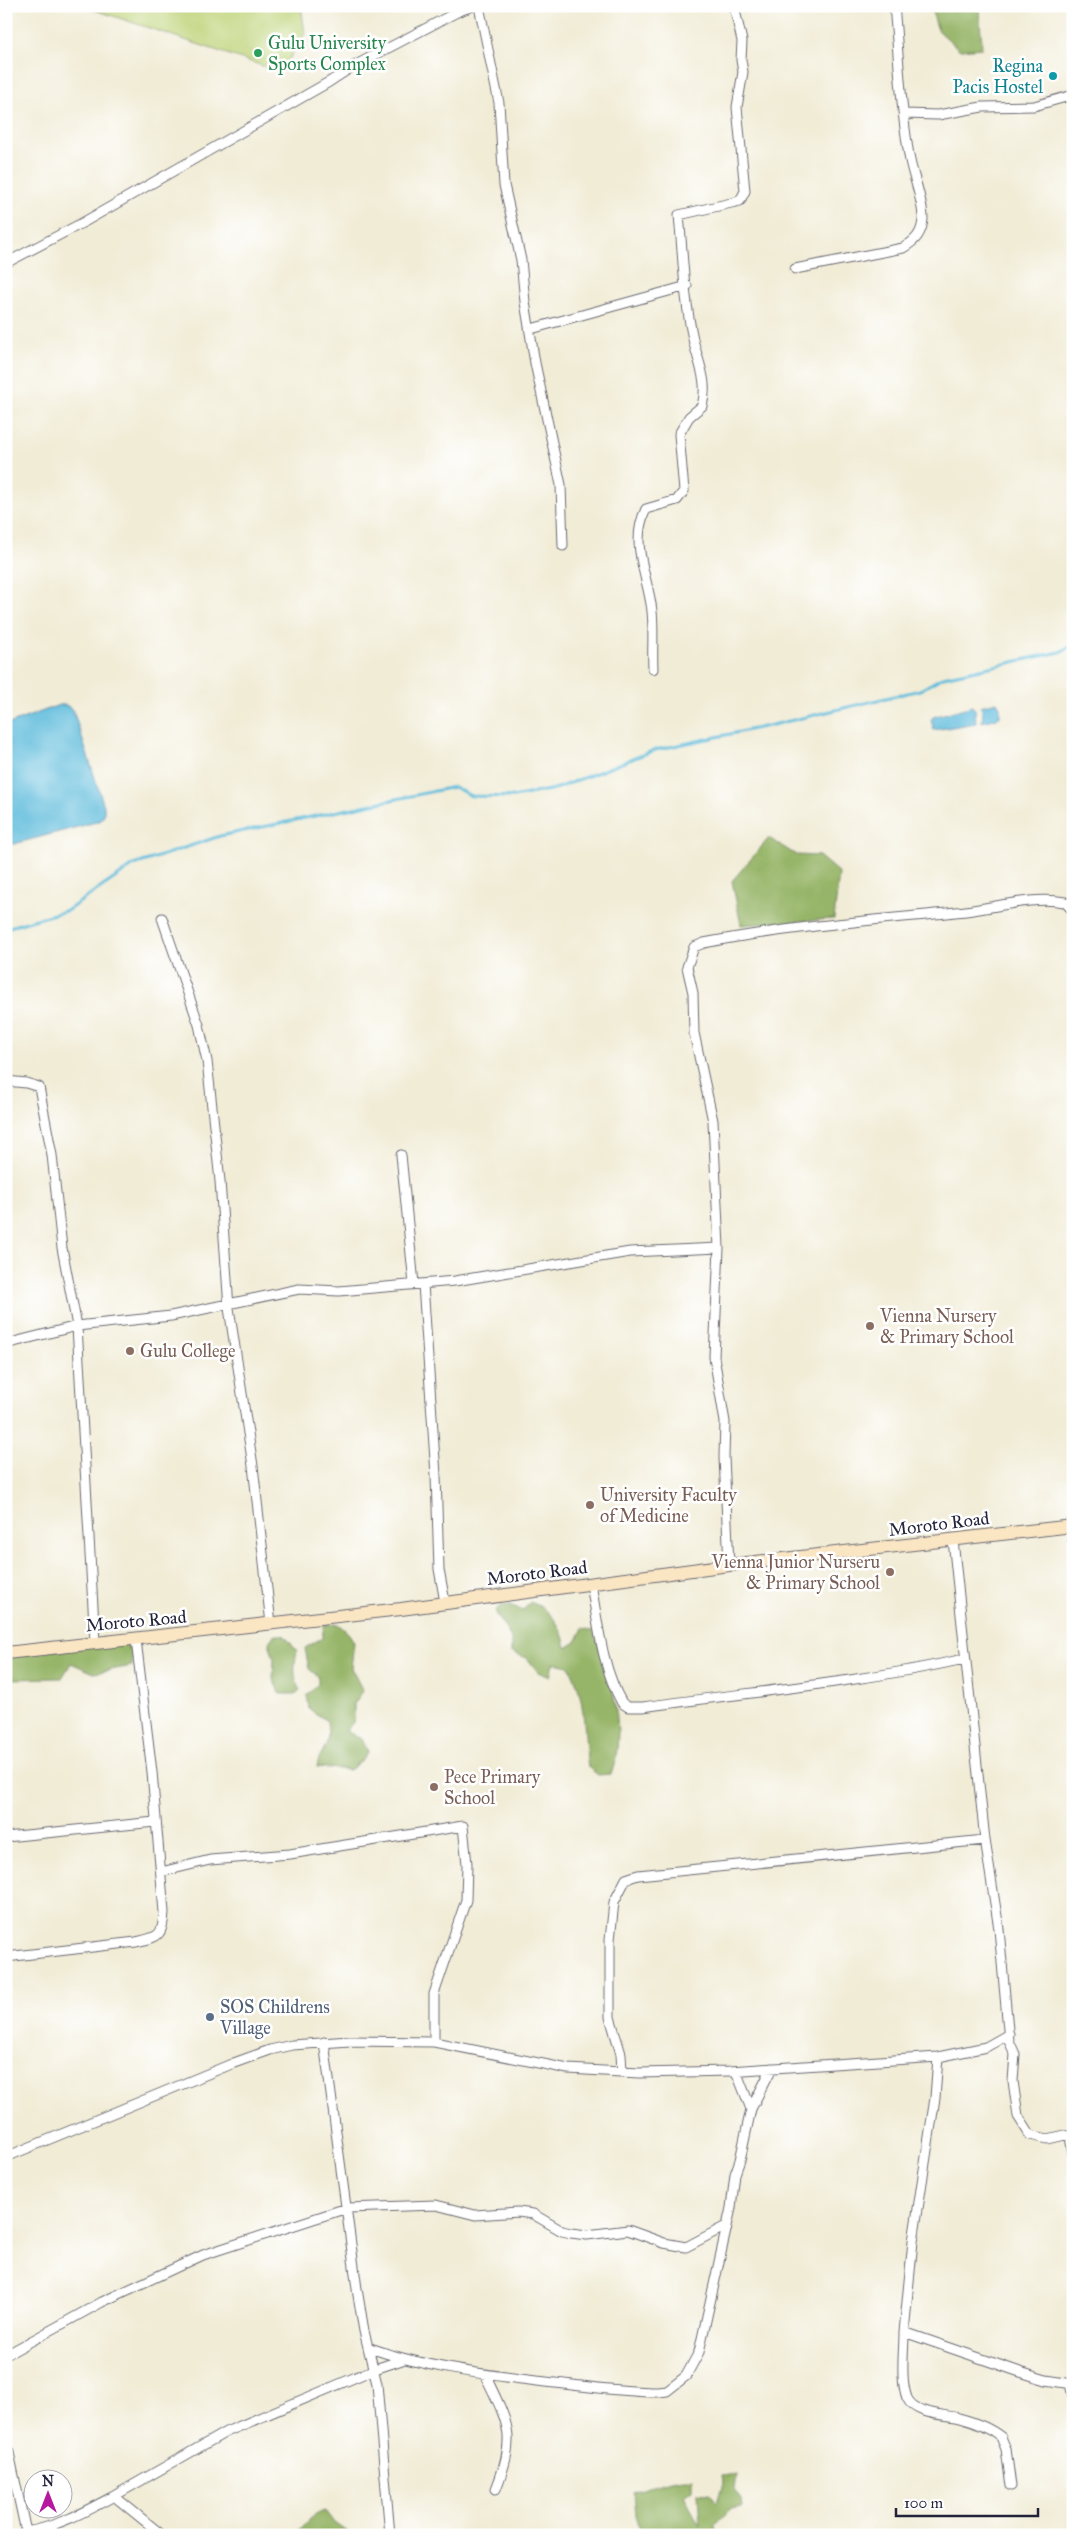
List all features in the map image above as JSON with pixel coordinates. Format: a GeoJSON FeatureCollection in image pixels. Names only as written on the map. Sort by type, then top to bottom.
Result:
{"type":"FeatureCollection","features":[{"type":"Feature","properties":{"kind":"main road","name":"Moroto Road"},"geometry":{"type":"LineString","coordinates":[[6,1653],[271,1624],[730,1565],[1072,1526]]}},
{"type":"Feature","properties":{"kind":"street"},"geometry":{"type":"LineString","coordinates":[[6,264],[92,217],[352,67],[459,11],[473,6]]}},
{"type":"Feature","properties":{"kind":"street"},"geometry":{"type":"LineString","coordinates":[[479,6],[499,103],[504,185],[521,260],[525,302],[532,329],[535,363],[562,485],[563,546]]}},
{"type":"Feature","properties":{"kind":"street"},"geometry":{"type":"LineString","coordinates":[[653,670],[652,612],[641,567],[638,529],[646,509],[677,500],[684,491],[679,434],[681,427],[689,416],[699,409],[703,402],[703,370],[693,339],[679,215],[740,200],[744,191],[737,107],[743,72],[741,60],[742,41],[734,6]]}},
{"type":"Feature","properties":{"kind":"street"},"geometry":{"type":"LineString","coordinates":[[795,269],[903,248],[916,240],[920,232],[923,220],[922,205],[909,155],[894,6]]}},
{"type":"Feature","properties":{"kind":"street"},"geometry":{"type":"LineString","coordinates":[[904,114],[938,115],[982,107],[1034,106],[1073,95]]}},
{"type":"Feature","properties":{"kind":"street"},"geometry":{"type":"LineString","coordinates":[[532,329],[687,286]]}},
{"type":"Feature","properties":{"kind":"street"},"geometry":{"type":"LineString","coordinates":[[730,1565],[724,1457],[725,1422],[714,1357],[719,1248],[713,1121],[694,1033],[693,993],[687,967],[694,947],[731,938],[870,919],[965,911],[1046,900],[1065,902],[1073,912]]}},
{"type":"Feature","properties":{"kind":"street"},"geometry":{"type":"LineString","coordinates":[[162,918],[199,1025],[207,1061],[220,1181],[228,1302],[253,1466],[271,1624]]}},
{"type":"Feature","properties":{"kind":"street"},"geometry":{"type":"LineString","coordinates":[[6,1081],[26,1082],[40,1087],[52,1155],[62,1248],[77,1326],[95,1642]]}},
{"type":"Feature","properties":{"kind":"street"},"geometry":{"type":"LineString","coordinates":[[401,1155],[418,1284],[436,1475],[439,1569],[445,1602]]}},
{"type":"Feature","properties":{"kind":"street"},"geometry":{"type":"LineString","coordinates":[[6,1344],[77,1326],[171,1316],[228,1302],[299,1289],[339,1291],[455,1281],[630,1252],[719,1248]]}},
{"type":"Feature","properties":{"kind":"street"},"geometry":{"type":"LineString","coordinates":[[1072,1526],[1073,1543]]}},
{"type":"Feature","properties":{"kind":"street"},"geometry":{"type":"LineString","coordinates":[[952,1540],[985,1840],[999,1929],[1010,2046],[1015,2054],[1013,2068],[1018,2116],[1030,2135],[1048,2139],[1065,2135],[1070,2137],[1073,2154]]}},
{"type":"Feature","properties":{"kind":"street"},"geometry":{"type":"LineString","coordinates":[[591,1584],[611,1678],[622,1703],[628,1707],[740,1696],[881,1675],[964,1659]]}},
{"type":"Feature","properties":{"kind":"street"},"geometry":{"type":"LineString","coordinates":[[6,1957],[136,1942],[159,1935],[163,1928],[161,1872],[136,1640]]}},
{"type":"Feature","properties":{"kind":"street"},"geometry":{"type":"LineString","coordinates":[[6,1837],[155,1822]]}},
{"type":"Feature","properties":{"kind":"street"},"geometry":{"type":"LineString","coordinates":[[161,1872],[210,1860],[290,1854],[463,1826],[467,1864],[466,1900],[434,1994],[434,2042]]}},
{"type":"Feature","properties":{"kind":"street"},"geometry":{"type":"LineString","coordinates":[[622,2072],[621,2054],[610,2017],[610,1940],[614,1902],[626,1879],[638,1875],[985,1840]]}},
{"type":"Feature","properties":{"kind":"street"},"geometry":{"type":"LineString","coordinates":[[6,2157],[234,2062],[270,2050],[324,2042],[434,2042],[568,2069],[622,2072],[736,2071],[938,2057],[986,2047],[1009,2034]]}},
{"type":"Feature","properties":{"kind":"street"},"geometry":{"type":"LineString","coordinates":[[324,2042],[364,2331],[375,2369],[390,2535]]}},
{"type":"Feature","properties":{"kind":"street"},"geometry":{"type":"LineString","coordinates":[[938,2057],[935,2098],[914,2241],[904,2332],[905,2384],[908,2399],[914,2406],[928,2412],[960,2418],[981,2426],[1001,2437],[1006,2449],[1011,2486]]}},
{"type":"Feature","properties":{"kind":"street"},"geometry":{"type":"LineString","coordinates":[[370,2348],[402,2360],[485,2375],[588,2388],[648,2392],[667,2391],[686,2376],[699,2352],[735,2174],[740,2160],[751,2109],[772,2068]]}},
{"type":"Feature","properties":{"kind":"street"},"geometry":{"type":"LineString","coordinates":[[736,2071],[751,2109]]}},
{"type":"Feature","properties":{"kind":"street"},"geometry":{"type":"LineString","coordinates":[[6,2355],[102,2302],[203,2255],[347,2208],[436,2205],[475,2215],[518,2212],[533,2214],[562,2231],[587,2235],[628,2230],[664,2244],[686,2247],[726,2226]]}},
{"type":"Feature","properties":{"kind":"street"},"geometry":{"type":"LineString","coordinates":[[904,2332],[1020,2372],[1071,2384],[1073,2397]]}},
{"type":"Feature","properties":{"kind":"street"},"geometry":{"type":"LineString","coordinates":[[7,2443],[23,2534],[81,2514],[226,2432],[375,2369],[402,2360]]}},
{"type":"Feature","properties":{"kind":"street"},"geometry":{"type":"LineString","coordinates":[[485,2375],[508,2424],[509,2433],[508,2452],[496,2489]]}},
{"type":"Feature","properties":{"kind":"street"},"geometry":{"type":"LineString","coordinates":[[114,2496],[162,2535]]}},
{"type":"Feature","properties":{"kind":"street"},"geometry":{"type":"LineString","coordinates":[[50,2526],[56,2535]]}},
{"type":"Feature","properties":{"kind":"green space","name":"Gulu University Sports Complex"},"geometry":{"type":"Polygon","coordinates":[[[83,6],[301,6],[305,34],[281,72],[83,6]]]}},
{"type":"Feature","properties":{"kind":"green space"},"geometry":{"type":"Polygon","coordinates":[[[930,6],[979,6],[982,48],[960,50],[938,30],[930,6]]]}},
{"type":"Feature","properties":{"kind":"green space"},"geometry":{"type":"Polygon","coordinates":[[[769,838],[796,855],[819,856],[839,873],[834,919],[741,925],[732,881],[769,838]]]}},
{"type":"Feature","properties":{"kind":"green space"},"geometry":{"type":"Polygon","coordinates":[[[530,1602],[544,1609],[554,1619],[562,1633],[566,1648],[576,1642],[583,1628],[593,1631],[611,1683],[615,1702],[618,1740],[611,1774],[598,1775],[588,1767],[582,1703],[575,1678],[569,1666],[553,1663],[550,1677],[538,1672],[527,1658],[511,1652],[511,1638],[495,1611],[500,1606],[511,1605],[523,1611],[530,1602]]]}},
{"type":"Feature","properties":{"kind":"green space"},"geometry":{"type":"Polygon","coordinates":[[[338,1624],[349,1634],[354,1642],[351,1668],[363,1691],[354,1704],[354,1721],[346,1731],[361,1739],[368,1751],[362,1760],[350,1770],[317,1767],[327,1741],[327,1721],[309,1709],[307,1695],[318,1684],[318,1676],[309,1669],[305,1648],[322,1638],[324,1625],[338,1624]]]}},
{"type":"Feature","properties":{"kind":"green space"},"geometry":{"type":"Polygon","coordinates":[[[274,1635],[284,1635],[297,1651],[295,1671],[300,1691],[296,1694],[280,1694],[273,1679],[274,1660],[269,1642],[274,1635]]]}},
{"type":"Feature","properties":{"kind":"green space"},"geometry":{"type":"Polygon","coordinates":[[[132,1642],[132,1666],[94,1673],[71,1663],[62,1678],[6,1679],[6,1654],[132,1642]]]}},
{"type":"Feature","properties":{"kind":"green space"},"geometry":{"type":"Polygon","coordinates":[[[737,2474],[735,2490],[742,2500],[743,2507],[730,2509],[716,2524],[717,2535],[641,2535],[635,2516],[633,2493],[669,2480],[692,2478],[692,2490],[684,2496],[700,2526],[698,2493],[710,2494],[717,2501],[723,2483],[722,2476],[737,2474]]]}},
{"type":"Feature","properties":{"kind":"green space"},"geometry":{"type":"Polygon","coordinates":[[[325,2511],[334,2523],[351,2535],[292,2535],[315,2515],[325,2511]]]}},
{"type":"Feature","properties":{"kind":"water"},"geometry":{"type":"Polygon","coordinates":[[[997,702],[1000,707],[1000,717],[982,722],[983,712],[980,706],[997,702]]]}},
{"type":"Feature","properties":{"kind":"water"},"geometry":{"type":"Polygon","coordinates":[[[59,705],[66,705],[73,710],[104,806],[104,815],[100,821],[14,844],[6,843],[6,725],[59,705]]]}},
{"type":"Feature","properties":{"kind":"water"},"geometry":{"type":"Polygon","coordinates":[[[972,706],[975,709],[976,723],[934,730],[931,720],[933,717],[972,706]]]}},
{"type":"Feature","properties":{"kind":"waterway"},"geometry":{"type":"LineString","coordinates":[[6,928],[68,910],[134,865],[220,836],[454,787],[471,796],[513,797],[555,789],[655,750],[768,726],[920,690],[943,677],[1060,652],[1073,645]]}},
{"type":"Feature","properties":{"kind":"place","name":"Gulu University Sports Complex"},"geometry":{"type":"Point","coordinates":[258,53]}},
{"type":"Feature","properties":{"kind":"place","name":"Regina Pacis Hostel"},"geometry":{"type":"Point","coordinates":[1053,76]}},
{"type":"Feature","properties":{"kind":"place","name":"Vienna Nursery & Primary School"},"geometry":{"type":"Point","coordinates":[870,1326]}},
{"type":"Feature","properties":{"kind":"place","name":"Gulu College"},"geometry":{"type":"Point","coordinates":[130,1351]}},
{"type":"Feature","properties":{"kind":"place","name":"University Faculty of Medicine"},"geometry":{"type":"Point","coordinates":[590,1505]}},
{"type":"Feature","properties":{"kind":"place","name":"Vienna Junior Nurseru & Primary School"},"geometry":{"type":"Point","coordinates":[890,1572]}},
{"type":"Feature","properties":{"kind":"place","name":"Pece Primary School"},"geometry":{"type":"Point","coordinates":[434,1787]}},
{"type":"Feature","properties":{"kind":"place","name":"SOS Childrens Village"},"geometry":{"type":"Point","coordinates":[210,2017]}}]}
